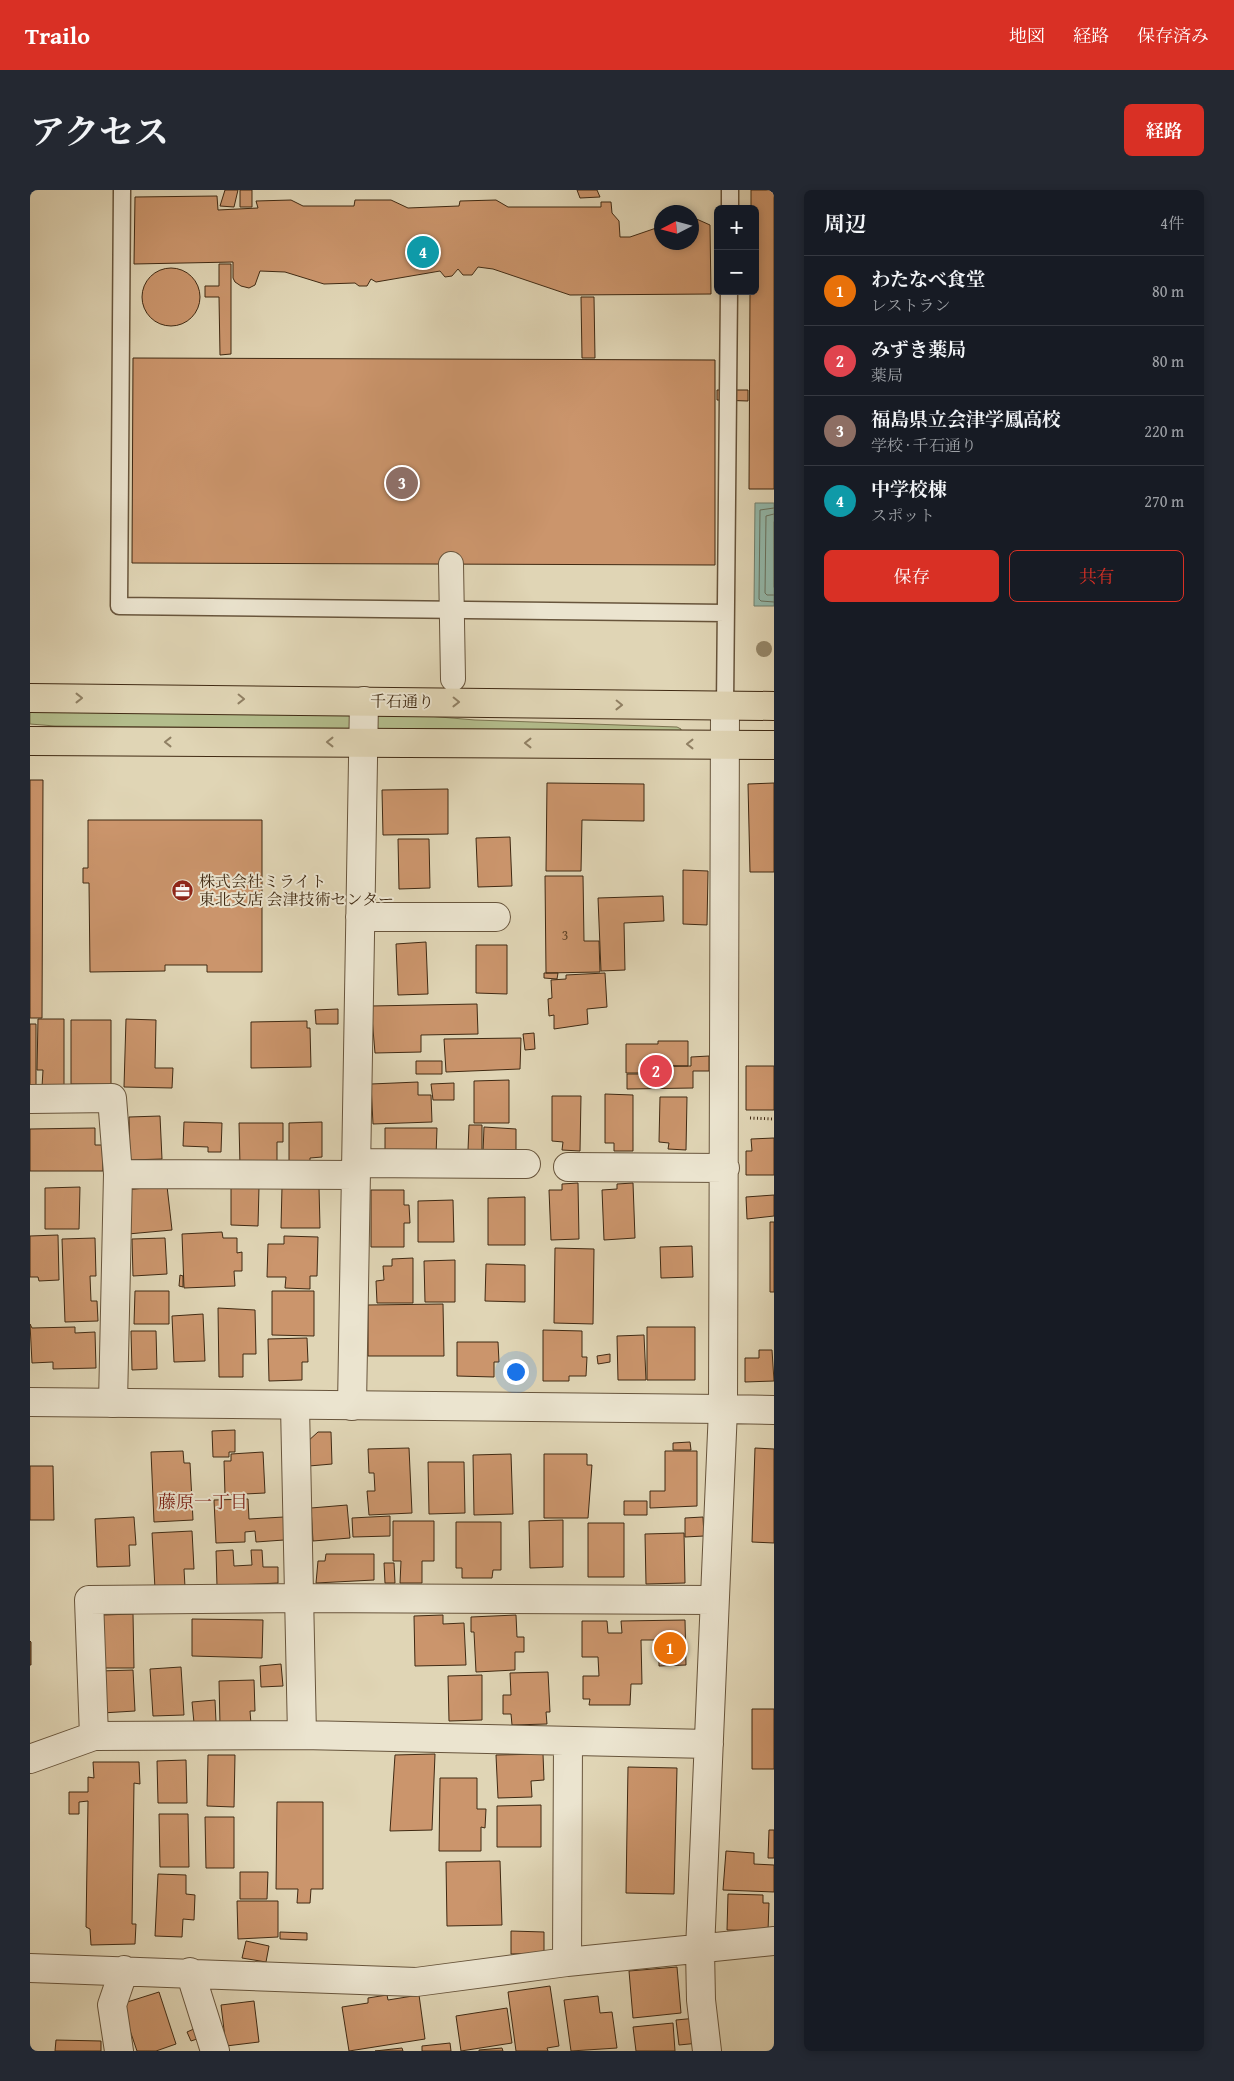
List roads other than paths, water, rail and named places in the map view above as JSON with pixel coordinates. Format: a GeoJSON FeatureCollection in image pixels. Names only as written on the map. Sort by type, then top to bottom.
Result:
{"type":"FeatureCollection","features":[{"type":"Feature","properties":{"kind":"main road","name":"千石通り"},"geometry":{"type":"LineString","coordinates":[[30,698],[774,706]]}},
{"type":"Feature","properties":{"kind":"main road"},"geometry":{"type":"LineString","coordinates":[[30,741],[774,745]]}},
{"type":"Feature","properties":{"kind":"street"},"geometry":{"type":"LineString","coordinates":[[451,564],[453,680]]}},
{"type":"Feature","properties":{"kind":"street"},"geometry":{"type":"LineString","coordinates":[[352,1406],[364,701]]}},
{"type":"Feature","properties":{"kind":"street"},"geometry":{"type":"LineString","coordinates":[[707,2051],[701,2000],[700,1950],[722,1408],[725,1168],[725,706]]}},
{"type":"Feature","properties":{"kind":"street"},"geometry":{"type":"LineString","coordinates":[[360,917],[496,917]]}},
{"type":"Feature","properties":{"kind":"street"},"geometry":{"type":"LineString","coordinates":[[30,1099],[112,1098],[118,1174],[114,1403]]}},
{"type":"Feature","properties":{"kind":"street"},"geometry":{"type":"LineString","coordinates":[[118,1174],[526,1164]]}},
{"type":"Feature","properties":{"kind":"street"},"geometry":{"type":"LineString","coordinates":[[568,1167],[725,1168]]}},
{"type":"Feature","properties":{"kind":"street"},"geometry":{"type":"LineString","coordinates":[[30,1402],[774,1410]]}},
{"type":"Feature","properties":{"kind":"street"},"geometry":{"type":"LineString","coordinates":[[295,1406],[302,1735]]}},
{"type":"Feature","properties":{"kind":"street"},"geometry":{"type":"LineString","coordinates":[[94,1736],[88,1600],[300,1598],[714,1600]]}},
{"type":"Feature","properties":{"kind":"street"},"geometry":{"type":"LineString","coordinates":[[30,1760],[94,1736],[302,1735],[709,1744]]}},
{"type":"Feature","properties":{"kind":"street"},"geometry":{"type":"LineString","coordinates":[[567,1962],[568,1742]]}},
{"type":"Feature","properties":{"kind":"street"},"geometry":{"type":"LineString","coordinates":[[30,1968],[190,1972],[416,1982],[567,1962],[774,1941]]}},
{"type":"Feature","properties":{"kind":"street"},"geometry":{"type":"LineString","coordinates":[[119,2051],[112,2005],[124,1970]]}},
{"type":"Feature","properties":{"kind":"street"},"geometry":{"type":"LineString","coordinates":[[190,1972],[215,2051]]}},
{"type":"Feature","properties":{"kind":"lane"},"geometry":{"type":"LineString","coordinates":[[122,190],[119,606],[725,613]]}},
{"type":"Feature","properties":{"kind":"lane"},"geometry":{"type":"LineString","coordinates":[[730,190],[730,205]]}},
{"type":"Feature","properties":{"kind":"lane"},"geometry":{"type":"LineString","coordinates":[[725,706],[729,295]]}},
{"type":"Feature","properties":{"kind":"water"},"geometry":{"type":"Polygon","coordinates":[[[755,503],[774,503],[774,606],[754,606],[755,503]]]}},
{"type":"Feature","properties":{"kind":"place","name":"中学校棟"},"geometry":{"type":"Point","coordinates":[423,252]}},
{"type":"Feature","properties":{"kind":"place","name":"福島県立会津学鳳高校"},"geometry":{"type":"Point","coordinates":[402,483]}},
{"type":"Feature","properties":{"kind":"place","name":"株式会社ミライト 東北支店 会津技術センター"},"geometry":{"type":"Point","coordinates":[183,890]}},
{"type":"Feature","properties":{"kind":"place","name":"みずき薬局"},"geometry":{"type":"Point","coordinates":[656,1071]}},
{"type":"Feature","properties":{"kind":"place","name":"わたなべ食堂"},"geometry":{"type":"Point","coordinates":[670,1648]}},
{"type":"Feature","properties":{"kind":"district","name":"藤原一丁目"},"geometry":{"type":"Point","coordinates":[203,1501]}}]}
